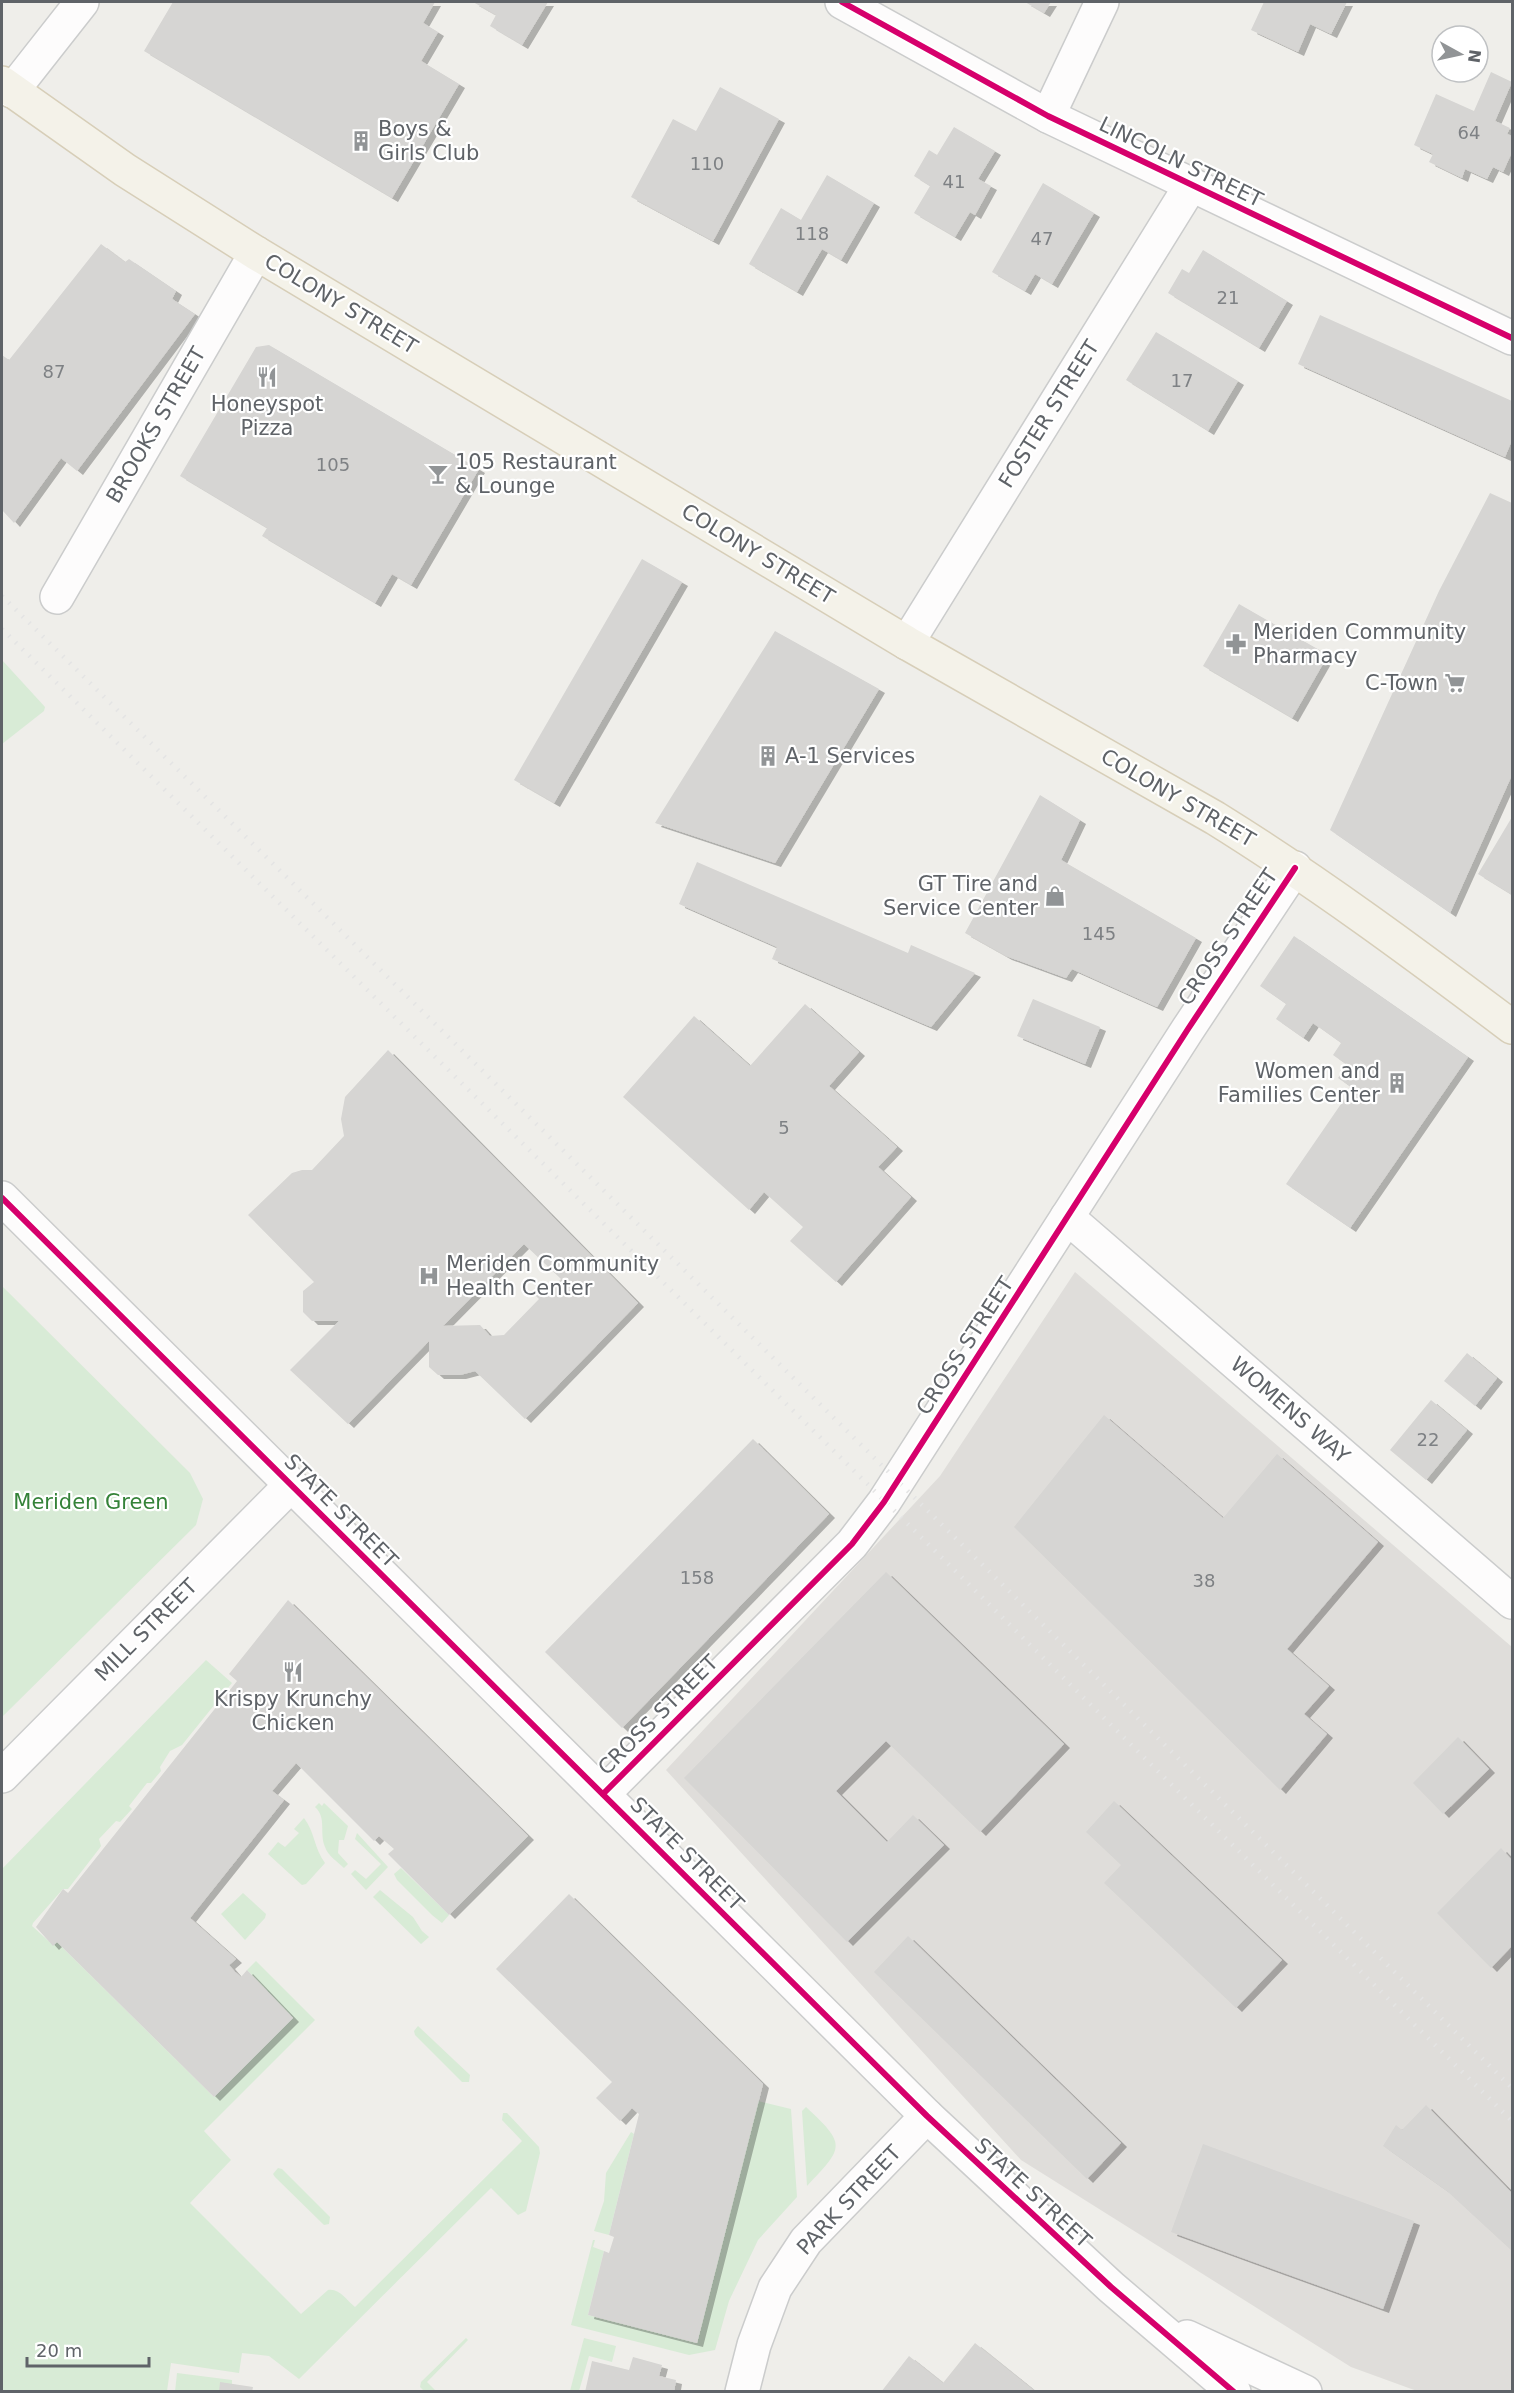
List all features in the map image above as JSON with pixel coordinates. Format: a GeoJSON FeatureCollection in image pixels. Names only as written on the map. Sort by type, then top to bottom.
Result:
{"type":"FeatureCollection","features":[{"type":"Feature","properties":{"kind":"main road","name":"COLONY STREET"},"geometry":{"type":"LineString","coordinates":[[7,87],[125,170],[256,253],[907,643],[1205,812],[1345,902],[1512,1027]]}},
{"type":"Feature","properties":{"kind":"street"},"geometry":{"type":"LineString","coordinates":[[7,87],[82,2]]}},
{"type":"Feature","properties":{"kind":"street","name":"LINCOLN STREET"},"geometry":{"type":"LineString","coordinates":[[842,2],[1048,116],[1512,338]]}},
{"type":"Feature","properties":{"kind":"street"},"geometry":{"type":"LineString","coordinates":[[1048,116],[1102,2]]}},
{"type":"Feature","properties":{"kind":"street","name":"FOSTER STREET"},"geometry":{"type":"LineString","coordinates":[[907,643],[1191,185]]}},
{"type":"Feature","properties":{"kind":"street","name":"BROOKS STREET"},"geometry":{"type":"LineString","coordinates":[[57,597],[256,253]]}},
{"type":"Feature","properties":{"kind":"street","name":"CROSS STREET"},"geometry":{"type":"LineString","coordinates":[[603,1794],[852,1544],[884,1502],[1181,1039],[1294,868]]}},
{"type":"Feature","properties":{"kind":"street","name":"STATE STREET"},"geometry":{"type":"LineString","coordinates":[[2,1198],[927,2116],[1034,2217],[1234,2391]]}},
{"type":"Feature","properties":{"kind":"street","name":"WOMENS WAY"},"geometry":{"type":"LineString","coordinates":[[1067,1218],[1512,1602]]}},
{"type":"Feature","properties":{"kind":"street","name":"MILL STREET"},"geometry":{"type":"LineString","coordinates":[[2,1776],[291,1485]]}},
{"type":"Feature","properties":{"kind":"street","name":"PARK STREET"},"geometry":{"type":"LineString","coordinates":[[742,2391],[754,2345],[775,2288],[806,2241],[927,2116]]}},
{"type":"Feature","properties":{"kind":"street"},"geometry":{"type":"LineString","coordinates":[[1151,2321],[1305,2391]]}},
{"type":"Feature","properties":{"kind":"shaded area"},"geometry":{"type":"Polygon","coordinates":[[[1075,1272],[1512,1647],[1512,2391],[1417,2391],[1351,2367],[1021,2160],[666,1770],[940,1476],[1075,1272]]]}},
{"type":"Feature","properties":{"kind":"green space"},"geometry":{"type":"Polygon","coordinates":[[[2,660],[45,707],[44,711],[2,744],[2,660]]]}},
{"type":"Feature","properties":{"kind":"green space","name":"Meriden Green"},"geometry":{"type":"Polygon","coordinates":[[[2,1286],[190,1473],[203,1499],[196,1525],[2,1717],[2,1286]]]}},
{"type":"Feature","properties":{"kind":"green space"},"geometry":{"type":"Polygon","coordinates":[[[206,1660],[232,1683],[182,1745],[170,1751],[160,1767],[161,1771],[151,1783],[147,1783],[129,1806],[132,1809],[120,1822],[116,1821],[99,1839],[101,1846],[99,1849],[68,1889],[63,1889],[32,1926],[53,1945],[57,1942],[214,2097],[293,2018],[247,1970],[256,1961],[315,2020],[204,2131],[231,2160],[190,2203],[301,2314],[328,2290],[340,2293],[355,2307],[522,2141],[502,2120],[503,2113],[507,2113],[539,2147],[540,2153],[526,2211],[518,2215],[491,2188],[299,2379],[269,2356],[242,2353],[239,2373],[171,2363],[167,2391],[2,2392],[2,1869],[206,1660]]]}},
{"type":"Feature","properties":{"kind":"green space"},"geometry":{"type":"Polygon","coordinates":[[[319,1803],[322,1806],[324,1803],[348,1826],[344,1840],[339,1840],[338,1853],[348,1864],[344,1868],[326,1850],[321,1816],[315,1807],[319,1803]]]}},
{"type":"Feature","properties":{"kind":"green space"},"geometry":{"type":"Polygon","coordinates":[[[304,1818],[325,1863],[306,1884],[302,1885],[268,1854],[278,1842],[285,1847],[299,1833],[294,1829],[304,1818]]]}},
{"type":"Feature","properties":{"kind":"green space"},"geometry":{"type":"Polygon","coordinates":[[[357,1833],[388,1867],[366,1890],[351,1874],[355,1870],[366,1879],[381,1864],[355,1839],[357,1833]]]}},
{"type":"Feature","properties":{"kind":"green space"},"geometry":{"type":"Polygon","coordinates":[[[401,1868],[449,1915],[442,1923],[397,1880],[394,1874],[401,1868]]]}},
{"type":"Feature","properties":{"kind":"green space"},"geometry":{"type":"Polygon","coordinates":[[[380,1890],[413,1917],[429,1937],[421,1944],[373,1897],[380,1890]]]}},
{"type":"Feature","properties":{"kind":"green space"},"geometry":{"type":"Polygon","coordinates":[[[243,1893],[266,1914],[245,1940],[221,1914],[243,1893]]]}},
{"type":"Feature","properties":{"kind":"green space"},"geometry":{"type":"Polygon","coordinates":[[[418,2026],[470,2075],[469,2082],[462,2082],[415,2035],[414,2031],[418,2026]]]}},
{"type":"Feature","properties":{"kind":"green space"},"geometry":{"type":"Polygon","coordinates":[[[758,2101],[791,2109],[797,2197],[758,2240],[729,2301],[715,2350],[689,2355],[571,2325],[593,2240],[595,2240],[593,2247],[604,2251],[588,2315],[697,2343],[758,2101]]]}},
{"type":"Feature","properties":{"kind":"green space"},"geometry":{"type":"Polygon","coordinates":[[[806,2107],[829,2130],[836,2146],[828,2163],[807,2186],[802,2111],[806,2107]]]}},
{"type":"Feature","properties":{"kind":"green space"},"geometry":{"type":"Polygon","coordinates":[[[631,2132],[634,2134],[609,2235],[594,2231],[604,2201],[606,2173],[631,2132]]]}},
{"type":"Feature","properties":{"kind":"green space"},"geometry":{"type":"Polygon","coordinates":[[[278,2168],[282,2169],[330,2217],[329,2224],[324,2225],[275,2177],[273,2174],[278,2168]]]}},
{"type":"Feature","properties":{"kind":"green space"},"geometry":{"type":"Polygon","coordinates":[[[466,2338],[468,2340],[427,2382],[436,2391],[424,2391],[420,2387],[421,2382],[466,2338]]]}},
{"type":"Feature","properties":{"kind":"green space"},"geometry":{"type":"Polygon","coordinates":[[[584,2338],[616,2346],[612,2362],[589,2356],[579,2391],[570,2391],[584,2338]]]}},
{"type":"Feature","properties":{"kind":"green space"},"geometry":{"type":"Polygon","coordinates":[[[177,2373],[232,2380],[232,2384],[219,2391],[175,2392],[177,2373]]]}},
{"type":"Feature","properties":{"kind":"building","name":"Boys & Girls Club"},"geometry":{"type":"Polygon","coordinates":[[[173,2],[435,2],[423,23],[438,32],[421,61],[459,84],[392,198],[144,51],[173,2]]]}},
{"type":"Feature","properties":{"kind":"building"},"geometry":{"type":"Polygon","coordinates":[[[473,2],[548,2],[522,45],[490,26],[496,15],[473,2]]]}},
{"type":"Feature","properties":{"kind":"building"},"geometry":{"type":"Polygon","coordinates":[[[1025,2],[1051,2],[1044,13],[1025,2]]]}},
{"type":"Feature","properties":{"kind":"building"},"geometry":{"type":"Polygon","coordinates":[[[1264,2],[1347,2],[1331,34],[1310,24],[1298,52],[1251,30],[1264,2]]]}},
{"type":"Feature","properties":{"kind":"building"},"geometry":{"type":"Polygon","coordinates":[[[1491,72],[1512,82],[1495,121],[1510,128],[1507,134],[1512,136],[1512,152],[1503,172],[1493,167],[1487,179],[1465,169],[1462,178],[1429,162],[1433,154],[1414,145],[1436,94],[1474,111],[1486,84],[1490,84],[1491,72]]]}},
{"type":"Feature","properties":{"kind":"building"},"geometry":{"type":"Polygon","coordinates":[[[720,87],[779,119],[713,241],[631,197],[673,119],[696,131],[720,87]]]}},
{"type":"Feature","properties":{"kind":"building"},"geometry":{"type":"Polygon","coordinates":[[[954,127],[995,151],[978,179],[991,186],[975,215],[970,212],[955,237],[914,213],[930,186],[914,176],[929,150],[937,155],[954,127]]]}},
{"type":"Feature","properties":{"kind":"building"},"geometry":{"type":"Polygon","coordinates":[[[827,175],[874,203],[841,260],[822,249],[797,292],[749,264],[781,208],[801,220],[827,175]]]}},
{"type":"Feature","properties":{"kind":"building"},"geometry":{"type":"Polygon","coordinates":[[[1043,183],[1094,213],[1052,284],[1035,274],[1025,291],[992,272],[1043,183]]]}},
{"type":"Feature","properties":{"kind":"building"},"geometry":{"type":"Polygon","coordinates":[[[101,244],[125,262],[129,259],[176,291],[172,299],[195,314],[77,471],[61,458],[14,523],[2,510],[2,355],[9,360],[101,244]]]}},
{"type":"Feature","properties":{"kind":"building"},"geometry":{"type":"Polygon","coordinates":[[[1203,250],[1287,301],[1259,348],[1168,293],[1182,269],[1189,273],[1203,250]]]}},
{"type":"Feature","properties":{"kind":"building"},"geometry":{"type":"Polygon","coordinates":[[[1320,315],[1512,401],[1512,440],[1505,457],[1298,364],[1320,315]]]}},
{"type":"Feature","properties":{"kind":"building"},"geometry":{"type":"Polygon","coordinates":[[[1156,332],[1238,381],[1208,431],[1126,380],[1156,332]]]}},
{"type":"Feature","properties":{"kind":"building"},"geometry":{"type":"Polygon","coordinates":[[[269,345],[479,469],[411,585],[392,574],[375,603],[262,536],[267,528],[180,476],[256,347],[269,345]]]}},
{"type":"Feature","properties":{"kind":"building","name":"C-Town"},"geometry":{"type":"Polygon","coordinates":[[[1490,493],[1512,503],[1512,775],[1450,913],[1330,830],[1439,591],[1490,493]]]}},
{"type":"Feature","properties":{"kind":"building"},"geometry":{"type":"Polygon","coordinates":[[[642,559],[682,582],[554,803],[514,780],[642,559]]]}},
{"type":"Feature","properties":{"kind":"building"},"geometry":{"type":"Polygon","coordinates":[[[1239,604],[1328,655],[1292,718],[1203,666],[1239,604]]]}},
{"type":"Feature","properties":{"kind":"building","name":"A-1 Services"},"geometry":{"type":"Polygon","coordinates":[[[775,631],[879,689],[775,863],[655,823],[775,631]]]}},
{"type":"Feature","properties":{"kind":"building","name":"GT Tire and Service Center"},"geometry":{"type":"Polygon","coordinates":[[[1040,795],[1080,820],[1061,860],[1196,938],[1157,1007],[1072,969],[1066,978],[1006,956],[965,933],[1040,795]]]}},
{"type":"Feature","properties":{"kind":"building"},"geometry":{"type":"Polygon","coordinates":[[[1512,817],[1512,895],[1478,874],[1512,817]]]}},
{"type":"Feature","properties":{"kind":"building"},"geometry":{"type":"Polygon","coordinates":[[[697,862],[908,953],[911,945],[975,973],[931,1027],[772,959],[777,947],[679,904],[697,862]]]}},
{"type":"Feature","properties":{"kind":"building","name":"Women and Families Center"},"geometry":{"type":"Polygon","coordinates":[[[1294,936],[1468,1057],[1350,1228],[1286,1184],[1352,1088],[1338,1078],[1347,1065],[1333,1055],[1341,1043],[1313,1023],[1303,1038],[1276,1019],[1286,1004],[1260,986],[1294,936]]]}},
{"type":"Feature","properties":{"kind":"building"},"geometry":{"type":"Polygon","coordinates":[[[1033,999],[1100,1027],[1085,1064],[1017,1036],[1033,999]]]}},
{"type":"Feature","properties":{"kind":"building"},"geometry":{"type":"Polygon","coordinates":[[[805,1004],[859,1052],[829,1086],[897,1147],[878,1167],[911,1197],[836,1282],[790,1241],[803,1227],[764,1192],[749,1210],[623,1097],[694,1016],[750,1066],[805,1004]]]}},
{"type":"Feature","properties":{"kind":"building"},"geometry":{"type":"Polygon","coordinates":[[[388,1050],[638,1303],[525,1419],[475,1371],[460,1375],[438,1375],[429,1367],[429,1341],[348,1424],[290,1370],[339,1321],[312,1321],[303,1312],[303,1291],[314,1282],[248,1215],[292,1173],[312,1170],[344,1136],[341,1119],[345,1097],[388,1050]],[[524,1244],[443,1326],[480,1325],[490,1336],[504,1335],[539,1299],[533,1293],[541,1285],[548,1292],[561,1279],[524,1244]]]}},
{"type":"Feature","properties":{"kind":"building"},"geometry":{"type":"Polygon","coordinates":[[[1467,1353],[1497,1378],[1475,1406],[1444,1381],[1467,1353]]]}},
{"type":"Feature","properties":{"kind":"building"},"geometry":{"type":"Polygon","coordinates":[[[1431,1400],[1467,1430],[1426,1480],[1390,1450],[1431,1400]]]}},
{"type":"Feature","properties":{"kind":"building"},"geometry":{"type":"Polygon","coordinates":[[[1104,1415],[1223,1518],[1277,1454],[1378,1542],[1287,1649],[1329,1686],[1304,1714],[1327,1734],[1280,1790],[1014,1527],[1104,1415]]]}},
{"type":"Feature","properties":{"kind":"building"},"geometry":{"type":"Polygon","coordinates":[[[753,1439],[829,1514],[622,1728],[545,1652],[753,1439]]]}},
{"type":"Feature","properties":{"kind":"building"},"geometry":{"type":"Polygon","coordinates":[[[886,1572],[1064,1744],[980,1832],[886,1741],[836,1791],[887,1842],[913,1815],[944,1845],[847,1942],[684,1778],[886,1572]]]}},
{"type":"Feature","properties":{"kind":"building"},"geometry":{"type":"Polygon","coordinates":[[[288,1600],[528,1836],[449,1915],[388,1854],[394,1849],[379,1836],[374,1841],[296,1763],[272,1791],[284,1800],[190,1918],[236,1959],[229,1965],[235,1972],[241,1977],[247,1970],[293,2018],[214,2097],[57,1942],[53,1946],[36,1927],[63,1889],[68,1893],[237,1681],[229,1674],[288,1600]]]}},
{"type":"Feature","properties":{"kind":"building"},"geometry":{"type":"Polygon","coordinates":[[[1458,1737],[1489,1769],[1443,1814],[1413,1783],[1458,1737]]]}},
{"type":"Feature","properties":{"kind":"building"},"geometry":{"type":"Polygon","coordinates":[[[1114,1801],[1282,1960],[1236,2008],[1104,1883],[1121,1865],[1086,1832],[1114,1801]]]}},
{"type":"Feature","properties":{"kind":"building"},"geometry":{"type":"Polygon","coordinates":[[[1501,1848],[1512,1860],[1512,1946],[1491,1968],[1437,1913],[1501,1848]]]}},
{"type":"Feature","properties":{"kind":"building"},"geometry":{"type":"Polygon","coordinates":[[[569,1894],[763,2084],[697,2343],[588,2315],[604,2251],[609,2253],[614,2237],[609,2235],[639,2114],[632,2108],[620,2121],[596,2098],[612,2082],[496,1969],[569,1894]]]}},
{"type":"Feature","properties":{"kind":"building"},"geometry":{"type":"Polygon","coordinates":[[[908,1936],[1121,2143],[1087,2179],[874,1972],[908,1936]]]}},
{"type":"Feature","properties":{"kind":"building"},"geometry":{"type":"Polygon","coordinates":[[[1426,2105],[1512,2193],[1512,2251],[1448,2192],[1383,2146],[1396,2125],[1402,2130],[1426,2105]]]}},
{"type":"Feature","properties":{"kind":"building"},"geometry":{"type":"Polygon","coordinates":[[[1203,2144],[1414,2221],[1383,2309],[1171,2232],[1203,2144]]]}},
{"type":"Feature","properties":{"kind":"building"},"geometry":{"type":"Polygon","coordinates":[[[975,2343],[1036,2392],[881,2392],[909,2356],[943,2383],[975,2343]]]}},
{"type":"Feature","properties":{"kind":"building"},"geometry":{"type":"Polygon","coordinates":[[[633,2357],[662,2365],[659,2376],[676,2380],[674,2392],[585,2392],[592,2361],[629,2370],[633,2357]]]}},
{"type":"Feature","properties":{"kind":"building"},"geometry":{"type":"Polygon","coordinates":[[[220,2382],[253,2387],[252,2392],[219,2392],[220,2382]]]}},
{"type":"Feature","properties":{"kind":"railway"},"geometry":{"type":"LineString","coordinates":[[2,596],[1512,2088]]}},
{"type":"Feature","properties":{"kind":"railway"},"geometry":{"type":"LineString","coordinates":[[2,629],[1512,2121]]}},
{"type":"Feature","properties":{"kind":"cycle path"},"geometry":{"type":"LineString","coordinates":[[842,2],[1048,116],[1512,338]]}},
{"type":"Feature","properties":{"kind":"cycle path"},"geometry":{"type":"LineString","coordinates":[[603,1794],[852,1544],[884,1502],[1188,1029],[1295,868]]}},
{"type":"Feature","properties":{"kind":"cycle path"},"geometry":{"type":"LineString","coordinates":[[2,1198],[927,2116],[1111,2287],[1234,2392]]}},
{"type":"Feature","properties":{"kind":"place","name":"Boys & Girls Club"},"geometry":{"type":"Point","coordinates":[361,141]}},
{"type":"Feature","properties":{"kind":"place","name":"Honeyspot Pizza"},"geometry":{"type":"Point","coordinates":[267,377]}},
{"type":"Feature","properties":{"kind":"place","name":"105 Restaurant & Lounge"},"geometry":{"type":"Point","coordinates":[438,474]}},
{"type":"Feature","properties":{"kind":"place","name":"Meriden Community Pharmacy"},"geometry":{"type":"Point","coordinates":[1236,644]}},
{"type":"Feature","properties":{"kind":"place","name":"C-Town"},"geometry":{"type":"Point","coordinates":[1455,683]}},
{"type":"Feature","properties":{"kind":"place","name":"A-1 Services"},"geometry":{"type":"Point","coordinates":[768,756]}},
{"type":"Feature","properties":{"kind":"place","name":"GT Tire and Service Center"},"geometry":{"type":"Point","coordinates":[1055,896]}},
{"type":"Feature","properties":{"kind":"place","name":"Women and Families Center"},"geometry":{"type":"Point","coordinates":[1397,1083]}},
{"type":"Feature","properties":{"kind":"place","name":"Meriden Community Health Center"},"geometry":{"type":"Point","coordinates":[429,1276]}},
{"type":"Feature","properties":{"kind":"place","name":"Krispy Krunchy Chicken"},"geometry":{"type":"Point","coordinates":[293,1672]}}]}
